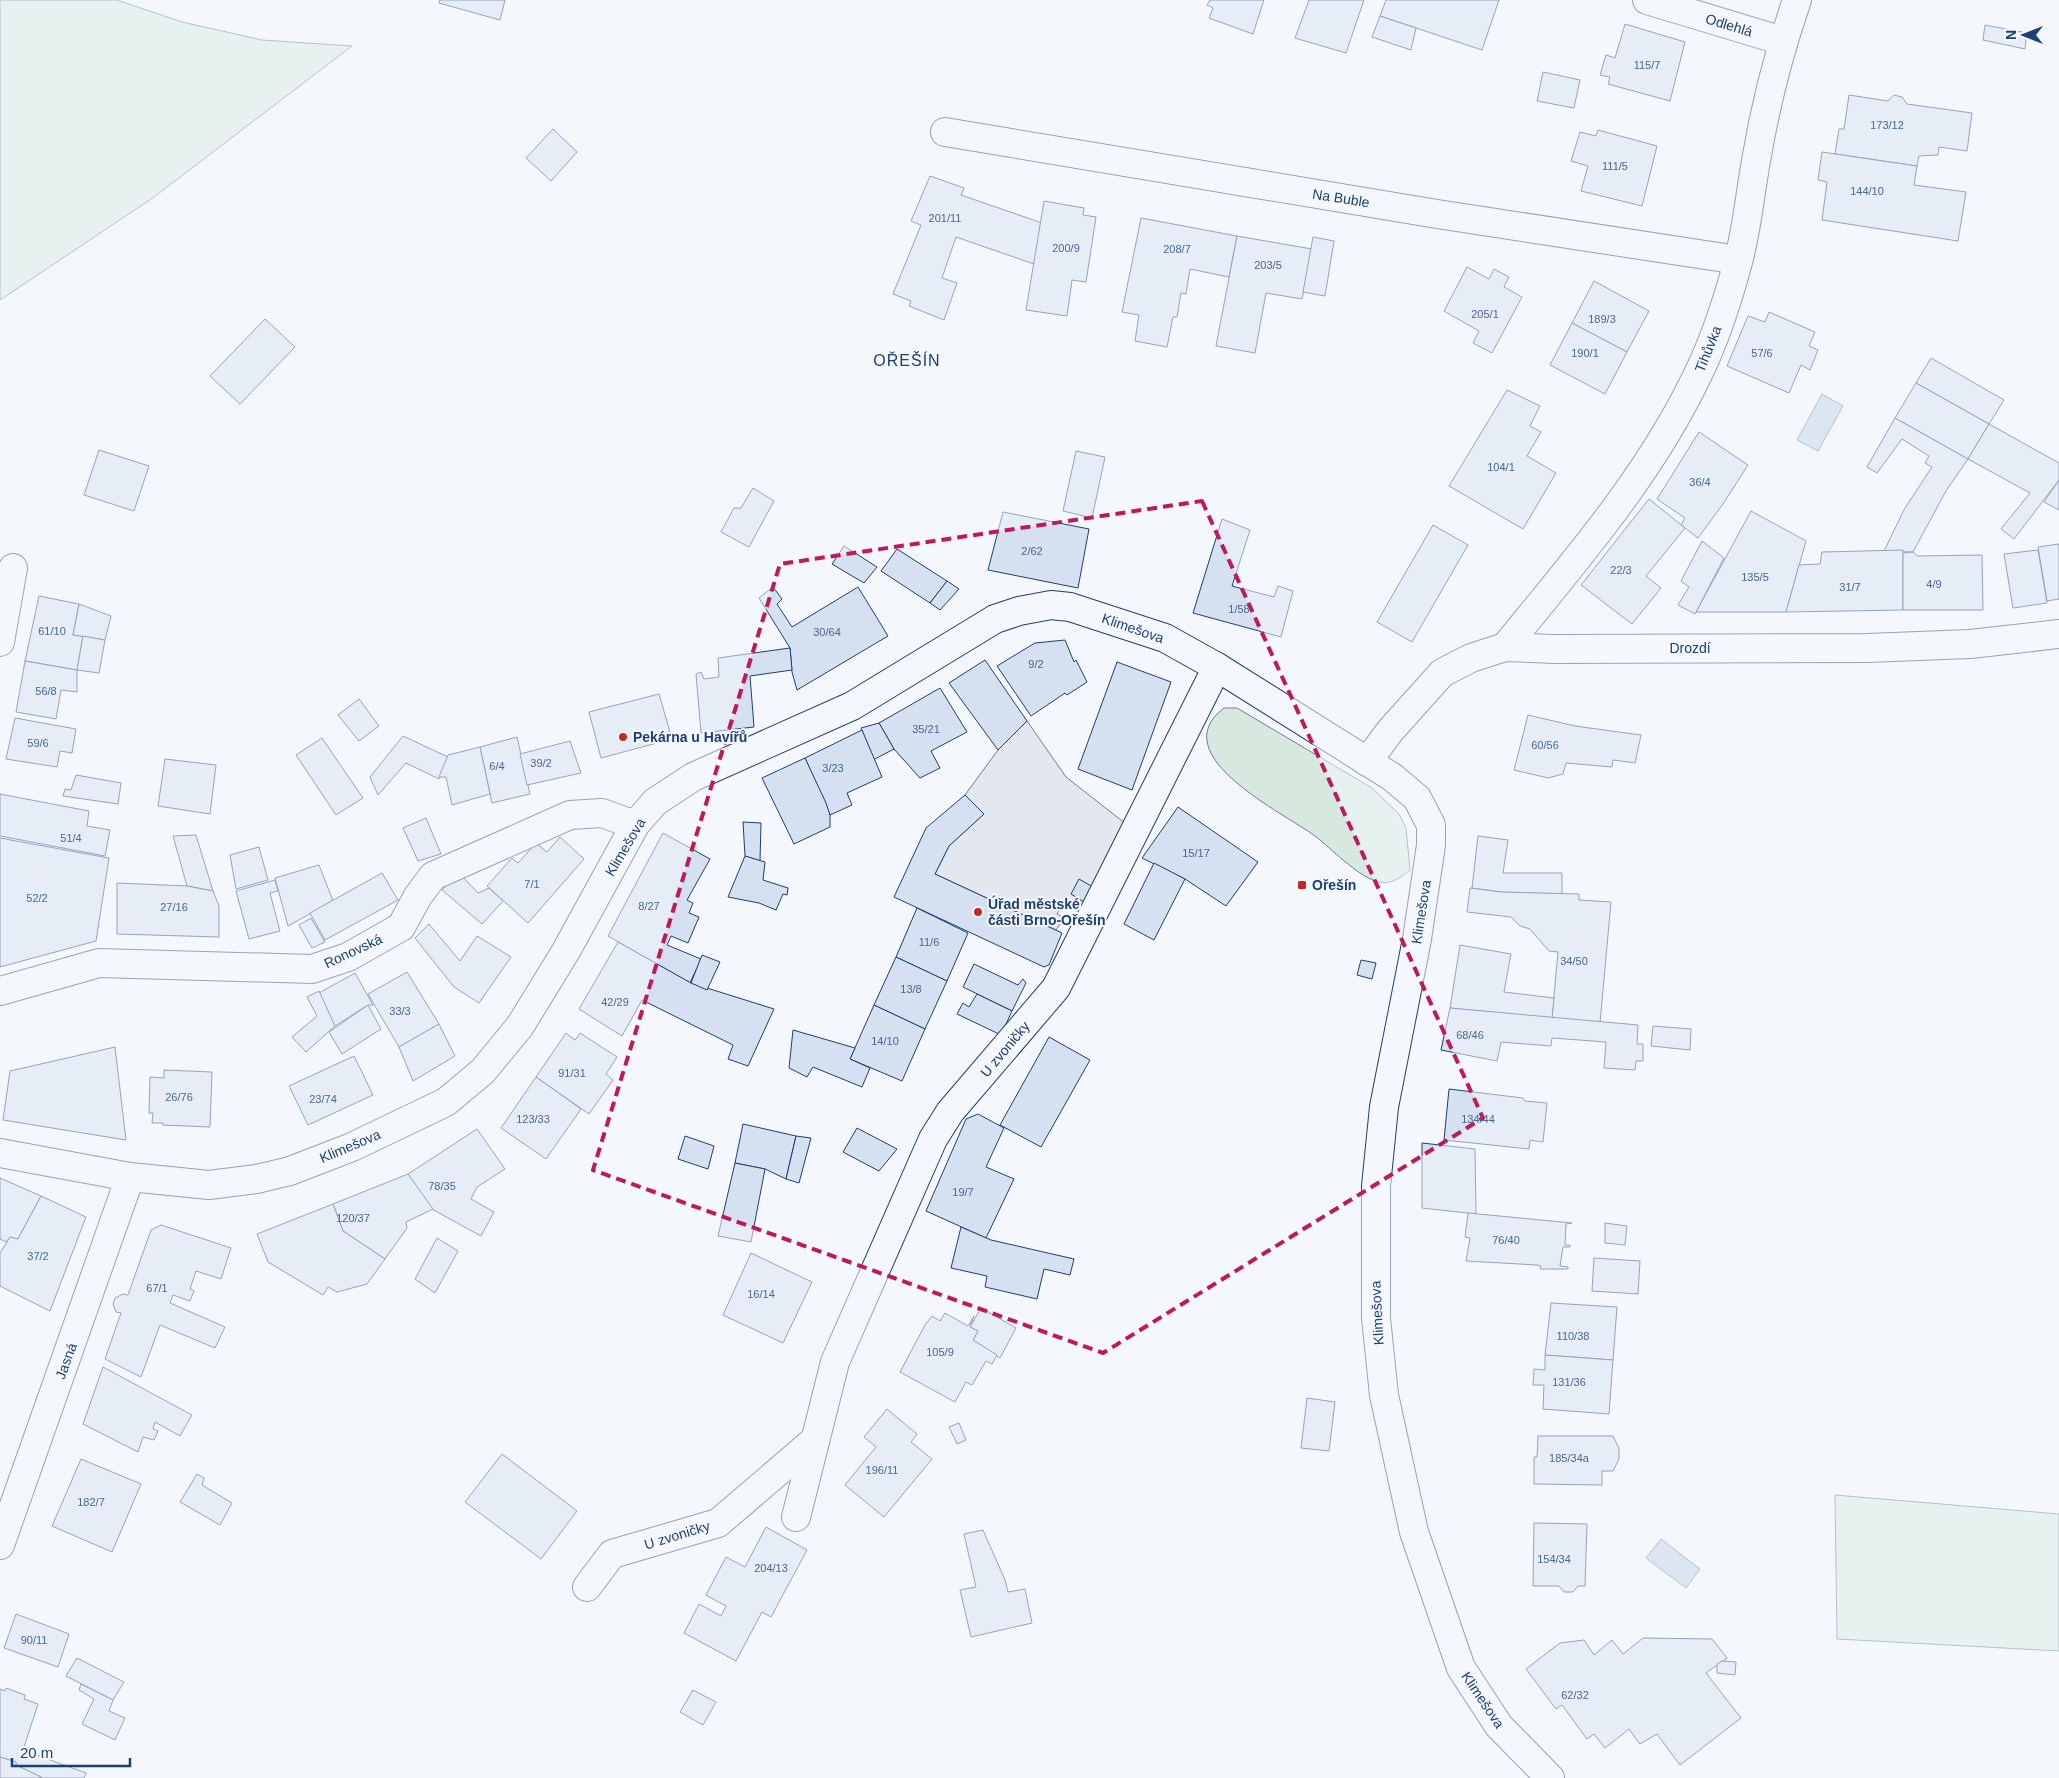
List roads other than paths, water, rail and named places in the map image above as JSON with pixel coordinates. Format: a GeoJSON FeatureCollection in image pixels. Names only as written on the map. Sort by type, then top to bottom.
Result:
{"type":"FeatureCollection","features":[{"type":"Feature","properties":{"kind":"street","name":"Odlehlá"},"geometry":{"type":"LineString","coordinates":[[1647,0],[1783,41]]}},
{"type":"Feature","properties":{"kind":"street","name":"Tihůvka"},"geometry":{"type":"LineString","coordinates":[[1505,647],[1630,488],[1699,372],[1722,313],[1738,260],[1756,158],[1783,41],[1797,0]]}},
{"type":"Feature","properties":{"kind":"street","name":"Na Buble"},"geometry":{"type":"LineString","coordinates":[[945,132],[1437,214],[1738,260]]}},
{"type":"Feature","properties":{"kind":"street"},"geometry":{"type":"LineString","coordinates":[[0,642],[13,568]]}},
{"type":"Feature","properties":{"kind":"street","name":"Klimešova"},"geometry":{"type":"LineString","coordinates":[[0,1153],[130,1177],[209,1184],[257,1179],[290,1171],[352,1147],[446,1102],[483,1071],[520,1026],[566,951],[635,826],[655,802],[693,777],[852,706],[995,619],[1019,611],[1051,605],[1070,607],[1166,638],[1217,667],[1392,777],[1417,798],[1431,825],[1431,845],[1417,939],[1384,1107],[1376,1186],[1376,1318],[1384,1395],[1414,1532],[1461,1668],[1499,1726],[1550,1778]]}},
{"type":"Feature","properties":{"kind":"street","name":"Drozdí"},"geometry":{"type":"LineString","coordinates":[[1367,762],[1390,731],[1442,672],[1471,658],[1505,647],[1554,649],[1867,648],[1970,644],[2059,634]]}},
{"type":"Feature","properties":{"kind":"street","name":"U zvoničky"},"geometry":{"type":"LineString","coordinates":[[796,1516],[835,1362],[933,1139],[950,1112],[1056,988],[1217,667]]}},
{"type":"Feature","properties":{"kind":"street","name":"Ronovská"},"geometry":{"type":"LineString","coordinates":[[0,992],[100,963],[312,970],[348,957],[401,927],[418,896],[433,876],[570,815],[602,814],[635,826]]}},
{"type":"Feature","properties":{"kind":"street","name":"Jasná"},"geometry":{"type":"LineString","coordinates":[[0,1545],[130,1177]]}},
{"type":"Feature","properties":{"kind":"street","name":"U zvoničky"},"geometry":{"type":"LineString","coordinates":[[587,1587],[612,1554],[718,1522],[815,1440]]}},
{"type":"Feature","properties":{"kind":"water"},"geometry":{"type":"Polygon","coordinates":[[[1822,394],[1843,406],[1818,451],[1797,440],[1822,394]]]}},
{"type":"Feature","properties":{"kind":"water"},"geometry":{"type":"Polygon","coordinates":[[[1661,1539],[1700,1569],[1686,1588],[1646,1558],[1661,1539]]]}},
{"type":"Feature","properties":{"kind":"place","name":"Pekárna u Havířů"},"geometry":{"type":"Point","coordinates":[623,737]}},
{"type":"Feature","properties":{"kind":"place","name":"Ořešín"},"geometry":{"type":"Point","coordinates":[1302,885]}},
{"type":"Feature","properties":{"kind":"place","name":"Úřad městské části Brno-Ořešín"},"geometry":{"type":"Point","coordinates":[978,912]}},
{"type":"Feature","properties":{"kind":"district","name":"OŘEŠÍN"},"geometry":{"type":"Point","coordinates":[907,360]}}]}
